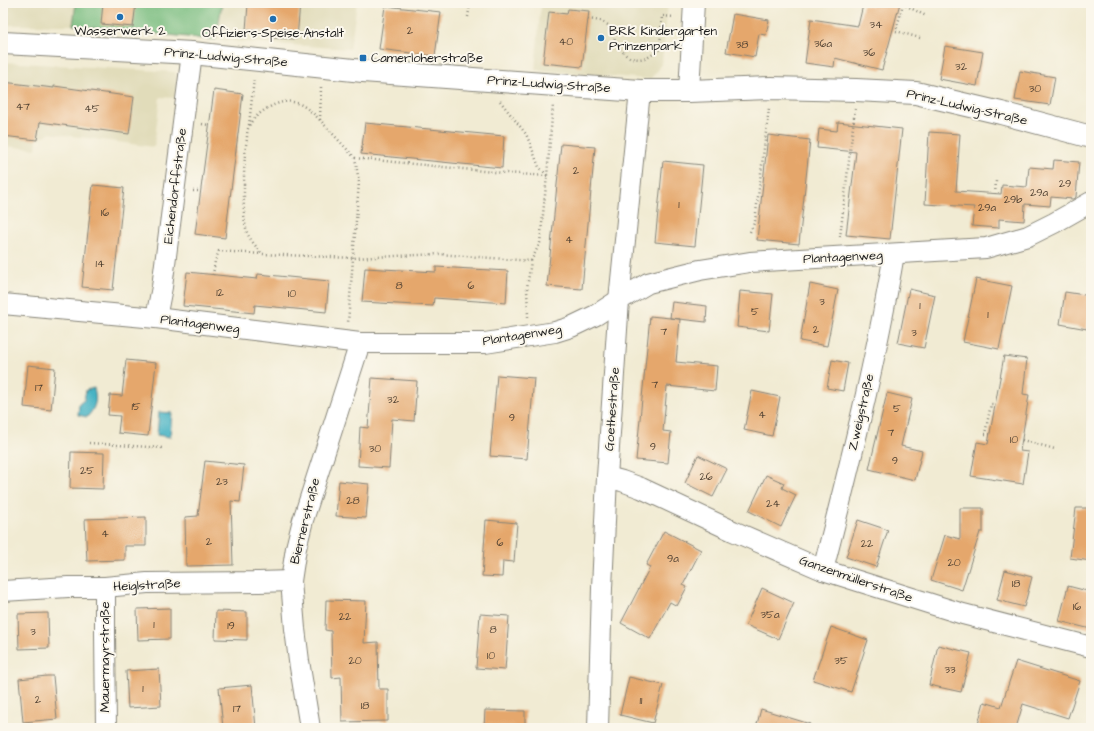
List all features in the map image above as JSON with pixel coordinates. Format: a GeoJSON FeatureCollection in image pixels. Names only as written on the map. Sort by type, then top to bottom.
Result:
{"type":"FeatureCollection","features":[{"type":"Feature","properties":{"kind":"street"},"geometry":{"type":"LineString","coordinates":[[689,91],[694,3]]}},
{"type":"Feature","properties":{"kind":"street","name":"Prinz-Ludwig-Straße"},"geometry":{"type":"LineString","coordinates":[[3,43],[192,53],[363,70],[640,91],[771,88],[916,93],[1091,137]]}},
{"type":"Feature","properties":{"kind":"street","name":"Eichendorffstraße"},"geometry":{"type":"LineString","coordinates":[[156,318],[162,287],[192,53]]}},
{"type":"Feature","properties":{"kind":"street","name":"Goethestraße"},"geometry":{"type":"LineString","coordinates":[[598,728],[607,477],[619,300],[640,91]]}},
{"type":"Feature","properties":{"kind":"street","name":"Plantagenweg"},"geometry":{"type":"LineString","coordinates":[[3,304],[354,336],[485,343],[555,332],[571,327],[596,315],[648,283],[700,270],[750,262],[986,248],[1028,236],[1091,202]]}},
{"type":"Feature","properties":{"kind":"street","name":"Zweigstraße"},"geometry":{"type":"LineString","coordinates":[[823,570],[874,359],[894,254]]}},
{"type":"Feature","properties":{"kind":"street","name":"Biernerstraße"},"geometry":{"type":"LineString","coordinates":[[310,728],[299,661],[291,581],[296,548],[303,520],[354,336]]}},
{"type":"Feature","properties":{"kind":"street","name":"Ganzenmüllerstraße"},"geometry":{"type":"LineString","coordinates":[[607,477],[641,488],[733,531],[823,570],[962,614],[1091,647]]}},
{"type":"Feature","properties":{"kind":"street","name":"Heiglstraße"},"geometry":{"type":"LineString","coordinates":[[3,591],[68,587],[105,587],[147,583],[291,581]]}},
{"type":"Feature","properties":{"kind":"street","name":"Mauermayrstraße"},"geometry":{"type":"LineString","coordinates":[[105,587],[104,632],[106,728]]}},
{"type":"Feature","properties":{"kind":"path"},"geometry":{"type":"LineString","coordinates":[[468,17],[470,3]]}},
{"type":"Feature","properties":{"kind":"path"},"geometry":{"type":"LineString","coordinates":[[920,38],[896,31],[903,4],[926,16]]}},
{"type":"Feature","properties":{"kind":"path"},"geometry":{"type":"LineString","coordinates":[[588,19],[601,20],[608,25],[620,49],[631,58],[639,59],[647,58],[658,51],[660,46],[662,16],[674,17]]}},
{"type":"Feature","properties":{"kind":"path"},"geometry":{"type":"LineString","coordinates":[[254,78],[249,126],[244,155],[244,203],[246,229],[249,236],[262,254]]}},
{"type":"Feature","properties":{"kind":"path"},"geometry":{"type":"LineString","coordinates":[[320,120],[321,85]]}},
{"type":"Feature","properties":{"kind":"path"},"geometry":{"type":"LineString","coordinates":[[528,319],[527,288],[531,261],[540,243],[554,98]]}},
{"type":"Feature","properties":{"kind":"path"},"geometry":{"type":"LineString","coordinates":[[499,99],[526,134],[539,167],[547,176]]}},
{"type":"Feature","properties":{"kind":"path"},"geometry":{"type":"LineString","coordinates":[[249,126],[262,111],[276,104],[284,102],[300,104],[308,108],[355,158],[359,182],[353,258],[354,336]]}},
{"type":"Feature","properties":{"kind":"path"},"geometry":{"type":"LineString","coordinates":[[750,232],[755,221],[768,113]]}},
{"type":"Feature","properties":{"kind":"path"},"geometry":{"type":"LineString","coordinates":[[840,237],[854,114]]}},
{"type":"Feature","properties":{"kind":"path"},"geometry":{"type":"LineString","coordinates":[[355,158],[465,170],[547,176]]}},
{"type":"Feature","properties":{"kind":"path"},"geometry":{"type":"LineString","coordinates":[[398,158],[398,163]]}},
{"type":"Feature","properties":{"kind":"path"},"geometry":{"type":"LineString","coordinates":[[465,164],[465,170]]}},
{"type":"Feature","properties":{"kind":"path"},"geometry":{"type":"LineString","coordinates":[[995,194],[996,181]]}},
{"type":"Feature","properties":{"kind":"path"},"geometry":{"type":"LineString","coordinates":[[213,275],[215,261],[220,251],[353,258],[439,254],[531,261]]}},
{"type":"Feature","properties":{"kind":"path"},"geometry":{"type":"LineString","coordinates":[[990,434],[986,434],[991,404],[995,404]]}},
{"type":"Feature","properties":{"kind":"path"},"geometry":{"type":"LineString","coordinates":[[1022,440],[1055,450]]}},
{"type":"Feature","properties":{"kind":"path"},"geometry":{"type":"LineString","coordinates":[[89,443],[163,448]]}},
{"type":"Feature","properties":{"kind":"shaded area"},"geometry":{"type":"Polygon","coordinates":[[[3,3],[76,3],[73,25],[3,25],[3,3]]]}},
{"type":"Feature","properties":{"kind":"shaded area"},"geometry":{"type":"Polygon","coordinates":[[[222,3],[357,3],[350,49],[216,40],[222,3]]]}},
{"type":"Feature","properties":{"kind":"shaded area","name":"BRK Kindergarten Prinzenpark"},"geometry":{"type":"Polygon","coordinates":[[[542,3],[668,3],[662,63],[659,69],[650,79],[535,70],[542,3]]]}},
{"type":"Feature","properties":{"kind":"shaded area"},"geometry":{"type":"Polygon","coordinates":[[[3,62],[175,72],[177,76],[175,98],[160,97],[154,147],[50,133],[37,140],[36,149],[3,146],[3,62]]]}},
{"type":"Feature","properties":{"kind":"green space"},"geometry":{"type":"Polygon","coordinates":[[[76,3],[222,3],[216,40],[73,25],[76,3]]]}},
{"type":"Feature","properties":{"kind":"water"},"geometry":{"type":"Polygon","coordinates":[[[94,388],[94,407],[87,417],[78,415],[79,404],[84,400],[86,390],[94,388]]]}},
{"type":"Feature","properties":{"kind":"water"},"geometry":{"type":"Polygon","coordinates":[[[159,412],[172,413],[170,437],[157,435],[159,412]]]}},
{"type":"Feature","properties":{"kind":"building"},"geometry":{"type":"Polygon","coordinates":[[[103,3],[136,3],[133,27],[101,24],[103,3]]]}},
{"type":"Feature","properties":{"kind":"building","name":"Offiziers-Speise-Anstalt"},"geometry":{"type":"Polygon","coordinates":[[[262,3],[300,3],[297,39],[273,38],[273,32],[246,30],[248,4],[262,6],[262,3]]]}},
{"type":"Feature","properties":{"kind":"building"},"geometry":{"type":"Polygon","coordinates":[[[873,3],[900,3],[882,70],[835,58],[834,67],[805,63],[811,19],[858,26],[863,5],[872,7],[873,3]]]}},
{"type":"Feature","properties":{"kind":"building"},"geometry":{"type":"Polygon","coordinates":[[[385,6],[441,12],[435,56],[379,49],[385,6]]]}},
{"type":"Feature","properties":{"kind":"building"},"geometry":{"type":"Polygon","coordinates":[[[568,9],[589,11],[582,67],[543,63],[549,12],[567,14],[568,9]]]}},
{"type":"Feature","properties":{"kind":"building"},"geometry":{"type":"Polygon","coordinates":[[[733,14],[769,20],[766,35],[759,34],[755,57],[726,52],[733,14]]]}},
{"type":"Feature","properties":{"kind":"building"},"geometry":{"type":"Polygon","coordinates":[[[945,46],[983,52],[977,86],[939,79],[945,46]]]}},
{"type":"Feature","properties":{"kind":"building"},"geometry":{"type":"Polygon","coordinates":[[[1020,71],[1055,77],[1050,105],[1015,100],[1020,71]]]}},
{"type":"Feature","properties":{"kind":"building"},"geometry":{"type":"Polygon","coordinates":[[[3,82],[54,88],[54,86],[134,97],[129,134],[40,122],[37,140],[3,136],[3,82]]]}},
{"type":"Feature","properties":{"kind":"building"},"geometry":{"type":"Polygon","coordinates":[[[214,90],[243,94],[225,238],[195,234],[214,90]]]}},
{"type":"Feature","properties":{"kind":"building"},"geometry":{"type":"Polygon","coordinates":[[[838,122],[902,129],[890,239],[846,235],[856,152],[817,148],[819,129],[837,131],[838,122]]]}},
{"type":"Feature","properties":{"kind":"building"},"geometry":{"type":"Polygon","coordinates":[[[365,123],[504,136],[502,168],[361,154],[365,123]]]}},
{"type":"Feature","properties":{"kind":"building"},"geometry":{"type":"Polygon","coordinates":[[[929,132],[960,134],[956,191],[1001,194],[1002,185],[1027,187],[1029,167],[1053,169],[1054,160],[1079,162],[1076,197],[1073,199],[1051,197],[1050,206],[1025,204],[1024,221],[999,219],[999,228],[972,226],[974,207],[925,204],[929,132]]]}},
{"type":"Feature","properties":{"kind":"building"},"geometry":{"type":"Polygon","coordinates":[[[768,135],[810,140],[799,244],[757,240],[768,135]]]}},
{"type":"Feature","properties":{"kind":"building"},"geometry":{"type":"Polygon","coordinates":[[[561,144],[595,147],[582,289],[547,286],[561,144]]]}},
{"type":"Feature","properties":{"kind":"building"},"geometry":{"type":"Polygon","coordinates":[[[663,161],[703,165],[695,246],[655,242],[663,161]]]}},
{"type":"Feature","properties":{"kind":"building"},"geometry":{"type":"Polygon","coordinates":[[[93,185],[124,188],[113,290],[82,287],[93,185]]]}},
{"type":"Feature","properties":{"kind":"building"},"geometry":{"type":"Polygon","coordinates":[[[436,267],[508,271],[506,303],[434,298],[433,306],[362,302],[365,268],[436,272],[436,267]]]}},
{"type":"Feature","properties":{"kind":"building"},"geometry":{"type":"Polygon","coordinates":[[[187,272],[257,279],[258,274],[329,281],[326,312],[255,305],[254,313],[183,306],[187,272]]]}},
{"type":"Feature","properties":{"kind":"building"},"geometry":{"type":"Polygon","coordinates":[[[976,279],[1012,286],[999,349],[963,342],[976,279]]]}},
{"type":"Feature","properties":{"kind":"building"},"geometry":{"type":"Polygon","coordinates":[[[810,284],[838,290],[827,346],[800,341],[810,284]]]}},
{"type":"Feature","properties":{"kind":"building"},"geometry":{"type":"Polygon","coordinates":[[[909,289],[935,295],[924,348],[898,343],[909,289]]]}},
{"type":"Feature","properties":{"kind":"building"},"geometry":{"type":"Polygon","coordinates":[[[740,291],[773,294],[769,331],[737,327],[740,291]]]}},
{"type":"Feature","properties":{"kind":"building"},"geometry":{"type":"Polygon","coordinates":[[[1065,292],[1091,296],[1087,329],[1060,324],[1065,292]]]}},
{"type":"Feature","properties":{"kind":"building"},"geometry":{"type":"Polygon","coordinates":[[[672,302],[707,306],[706,322],[670,318],[672,302]]]}},
{"type":"Feature","properties":{"kind":"building"},"geometry":{"type":"Polygon","coordinates":[[[650,316],[680,319],[676,362],[717,366],[715,391],[667,386],[663,431],[671,432],[668,463],[636,460],[650,316]]]}},
{"type":"Feature","properties":{"kind":"building"},"geometry":{"type":"Polygon","coordinates":[[[1004,356],[1027,359],[1023,394],[1029,395],[1020,451],[1028,452],[1023,484],[971,476],[977,442],[988,444],[1004,356]]]}},
{"type":"Feature","properties":{"kind":"building"},"geometry":{"type":"Polygon","coordinates":[[[126,360],[156,363],[148,436],[118,433],[120,416],[108,415],[110,395],[122,396],[126,360]]]}},
{"type":"Feature","properties":{"kind":"building"},"geometry":{"type":"Polygon","coordinates":[[[832,360],[848,363],[843,391],[827,388],[832,360]]]}},
{"type":"Feature","properties":{"kind":"building"},"geometry":{"type":"Polygon","coordinates":[[[28,365],[55,368],[51,410],[24,407],[28,365]]]}},
{"type":"Feature","properties":{"kind":"building"},"geometry":{"type":"Polygon","coordinates":[[[497,375],[534,378],[527,459],[490,456],[497,375]]]}},
{"type":"Feature","properties":{"kind":"building"},"geometry":{"type":"Polygon","coordinates":[[[372,378],[417,381],[414,421],[392,419],[389,468],[358,466],[360,427],[368,428],[372,378]]]}},
{"type":"Feature","properties":{"kind":"building"},"geometry":{"type":"Polygon","coordinates":[[[752,391],[780,397],[772,436],[744,430],[752,391]]]}},
{"type":"Feature","properties":{"kind":"building"},"geometry":{"type":"Polygon","coordinates":[[[887,393],[912,399],[901,446],[922,451],[915,480],[869,469],[887,393]]]}},
{"type":"Feature","properties":{"kind":"building"},"geometry":{"type":"Polygon","coordinates":[[[71,452],[104,453],[103,489],[70,488],[71,452]]]}},
{"type":"Feature","properties":{"kind":"building"},"geometry":{"type":"Polygon","coordinates":[[[698,455],[727,469],[713,497],[685,483],[698,455]]]}},
{"type":"Feature","properties":{"kind":"building"},"geometry":{"type":"Polygon","coordinates":[[[205,461],[244,465],[240,502],[231,501],[233,565],[186,566],[185,517],[198,516],[205,461]]]}},
{"type":"Feature","properties":{"kind":"building"},"geometry":{"type":"Polygon","coordinates":[[[766,475],[784,483],[782,488],[796,495],[781,527],[749,511],[766,475]]]}},
{"type":"Feature","properties":{"kind":"building"},"geometry":{"type":"Polygon","coordinates":[[[339,481],[369,484],[366,518],[336,516],[339,481]]]}},
{"type":"Feature","properties":{"kind":"building"},"geometry":{"type":"Polygon","coordinates":[[[960,508],[983,508],[983,532],[980,532],[962,590],[931,580],[945,535],[960,539],[960,508]]]}},
{"type":"Feature","properties":{"kind":"building"},"geometry":{"type":"Polygon","coordinates":[[[1076,508],[1091,508],[1091,561],[1070,558],[1076,508]]]}},
{"type":"Feature","properties":{"kind":"building"},"geometry":{"type":"Polygon","coordinates":[[[146,517],[146,546],[125,546],[125,560],[87,561],[85,519],[146,517]]]}},
{"type":"Feature","properties":{"kind":"building"},"geometry":{"type":"Polygon","coordinates":[[[486,520],[517,523],[514,562],[503,561],[502,577],[482,576],[486,520]]]}},
{"type":"Feature","properties":{"kind":"building"},"geometry":{"type":"Polygon","coordinates":[[[858,520],[888,530],[876,567],[846,557],[858,520]]]}},
{"type":"Feature","properties":{"kind":"building"},"geometry":{"type":"Polygon","coordinates":[[[664,531],[701,550],[683,585],[687,587],[677,606],[670,602],[650,639],[621,623],[650,567],[646,565],[664,531]]]}},
{"type":"Feature","properties":{"kind":"building"},"geometry":{"type":"Polygon","coordinates":[[[1005,570],[1032,577],[1024,607],[997,600],[1005,570]]]}},
{"type":"Feature","properties":{"kind":"building"},"geometry":{"type":"Polygon","coordinates":[[[1068,586],[1091,592],[1091,629],[1059,621],[1068,586]]]}},
{"type":"Feature","properties":{"kind":"building"},"geometry":{"type":"Polygon","coordinates":[[[762,588],[794,603],[778,639],[746,625],[762,588]]]}},
{"type":"Feature","properties":{"kind":"building"},"geometry":{"type":"Polygon","coordinates":[[[326,600],[366,601],[364,643],[378,642],[379,689],[388,689],[388,721],[342,722],[341,677],[332,678],[331,631],[325,630],[326,600]]]}},
{"type":"Feature","properties":{"kind":"building"},"geometry":{"type":"Polygon","coordinates":[[[170,608],[170,639],[138,640],[137,609],[170,608]]]}},
{"type":"Feature","properties":{"kind":"building"},"geometry":{"type":"Polygon","coordinates":[[[216,611],[247,612],[247,640],[215,639],[216,611]]]}},
{"type":"Feature","properties":{"kind":"building"},"geometry":{"type":"Polygon","coordinates":[[[48,613],[49,648],[19,649],[18,614],[48,613]]]}},
{"type":"Feature","properties":{"kind":"building"},"geometry":{"type":"Polygon","coordinates":[[[480,614],[509,616],[505,670],[476,668],[480,614]]]}},
{"type":"Feature","properties":{"kind":"building"},"geometry":{"type":"Polygon","coordinates":[[[831,627],[868,640],[851,692],[813,680],[831,627]]]}},
{"type":"Feature","properties":{"kind":"building"},"geometry":{"type":"Polygon","coordinates":[[[938,645],[971,653],[961,692],[929,685],[938,645]]]}},
{"type":"Feature","properties":{"kind":"building"},"geometry":{"type":"Polygon","coordinates":[[[1016,661],[1080,681],[1068,718],[1023,704],[1016,728],[977,728],[984,702],[1001,707],[1016,661]]]}},
{"type":"Feature","properties":{"kind":"building"},"geometry":{"type":"Polygon","coordinates":[[[159,669],[161,706],[128,708],[126,671],[159,669]]]}},
{"type":"Feature","properties":{"kind":"building"},"geometry":{"type":"Polygon","coordinates":[[[53,676],[57,719],[23,722],[19,679],[53,676]]]}},
{"type":"Feature","properties":{"kind":"building"},"geometry":{"type":"Polygon","coordinates":[[[629,677],[663,685],[653,723],[620,715],[629,677]]]}},
{"type":"Feature","properties":{"kind":"building"},"geometry":{"type":"Polygon","coordinates":[[[252,685],[256,728],[223,728],[219,688],[252,685]]]}},
{"type":"Feature","properties":{"kind":"building"},"geometry":{"type":"Polygon","coordinates":[[[761,709],[810,724],[810,728],[756,728],[761,709]]]}},
{"type":"Feature","properties":{"kind":"building"},"geometry":{"type":"Polygon","coordinates":[[[485,710],[525,711],[525,728],[484,728],[485,710]]]}},
{"type":"Feature","properties":{"kind":"place","name":"Wasserwerk 2"},"geometry":{"type":"Point","coordinates":[120,17]}},
{"type":"Feature","properties":{"kind":"place","name":"Offiziers-Speise-Anstalt"},"geometry":{"type":"Point","coordinates":[273,19]}},
{"type":"Feature","properties":{"kind":"place","name":"BRK Kindergarten Prinzenpark"},"geometry":{"type":"Point","coordinates":[601,38]}},
{"type":"Feature","properties":{"kind":"place","name":"Camerloherstraße"},"geometry":{"type":"Point","coordinates":[363,58]}}]}
